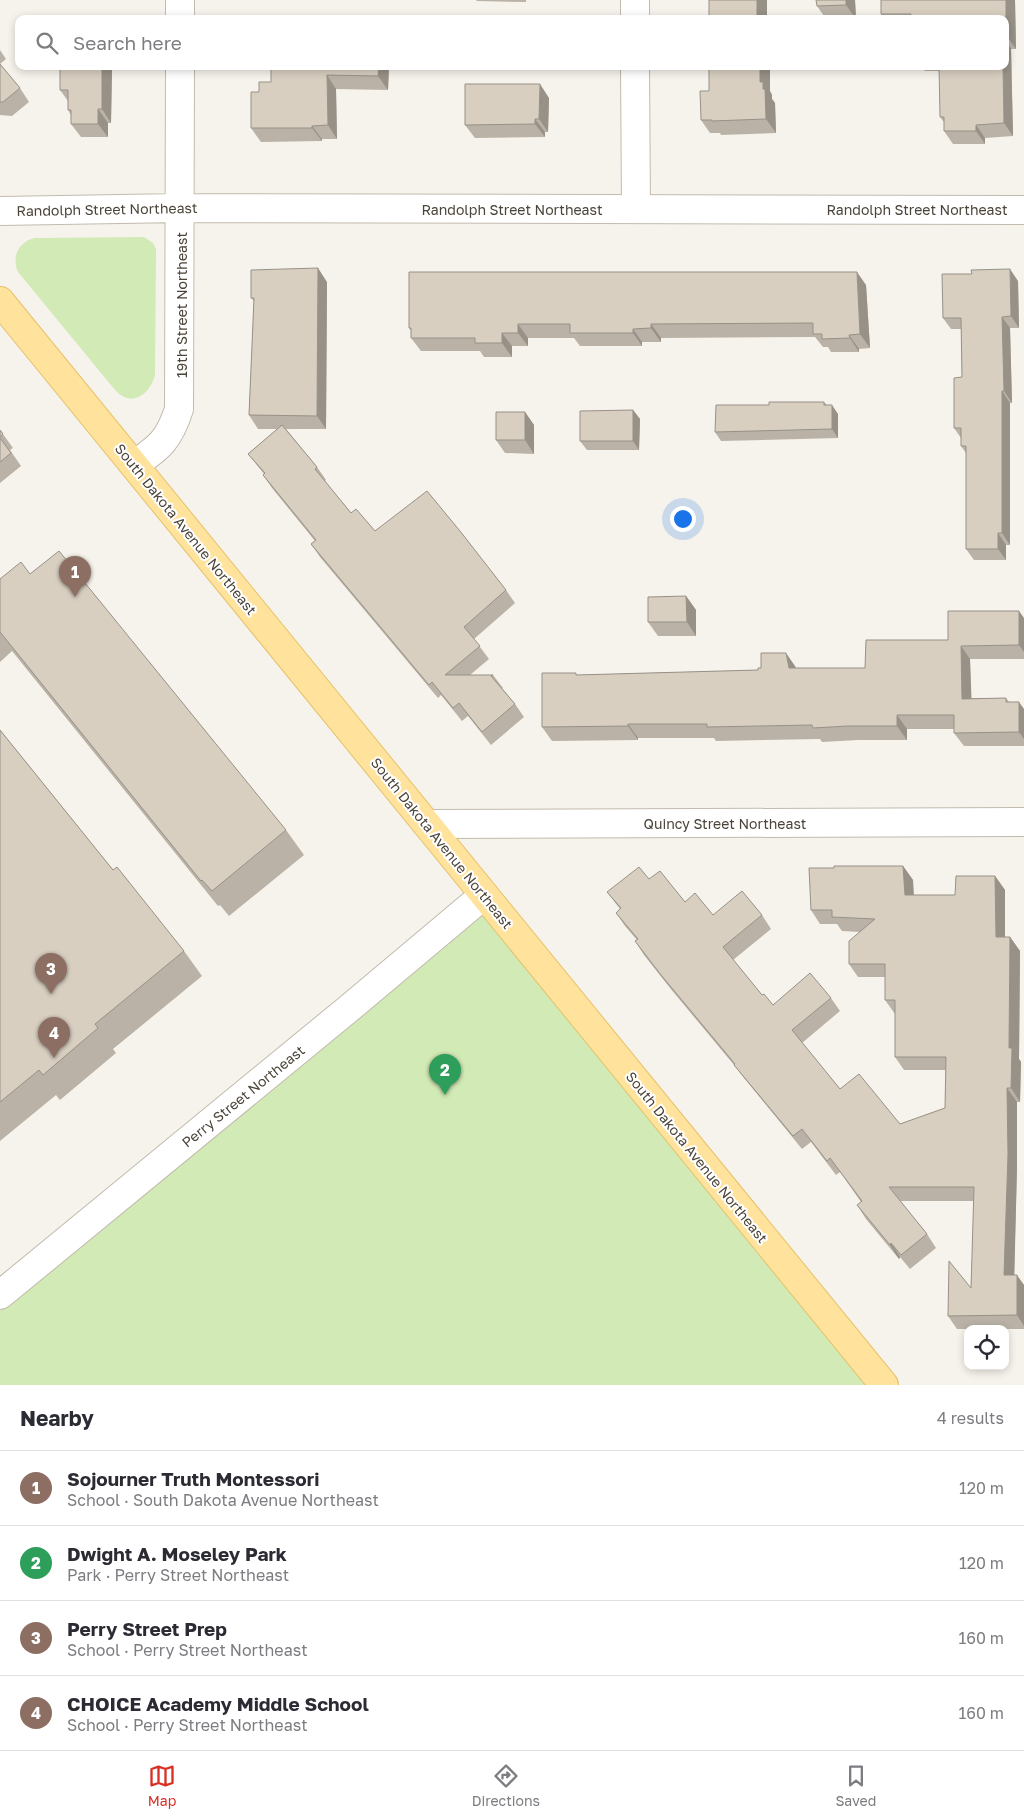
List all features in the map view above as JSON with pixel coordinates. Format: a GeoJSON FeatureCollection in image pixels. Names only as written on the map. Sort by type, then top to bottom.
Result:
{"type":"FeatureCollection","features":[{"type":"Feature","properties":{"kind":"main road","name":"South Dakota Avenue Northeast"},"geometry":{"type":"LineString","coordinates":[[0,300],[884,1385]]}},
{"type":"Feature","properties":{"kind":"street"},"geometry":{"type":"LineString","coordinates":[[180,0],[180,15]]}},
{"type":"Feature","properties":{"kind":"street"},"geometry":{"type":"LineString","coordinates":[[635,0],[635,15]]}},
{"type":"Feature","properties":{"kind":"street","name":"19th Street Northeast"},"geometry":{"type":"LineString","coordinates":[[134,465],[156,450],[168,436],[180,409],[180,70]]}},
{"type":"Feature","properties":{"kind":"street"},"geometry":{"type":"LineString","coordinates":[[635,70],[636,209]]}},
{"type":"Feature","properties":{"kind":"street","name":"Randolph Street Northeast"},"geometry":{"type":"LineString","coordinates":[[0,211],[180,208],[1024,210]]}},
{"type":"Feature","properties":{"kind":"street","name":"Quincy Street Northeast"},"geometry":{"type":"LineString","coordinates":[[427,824],[1024,822]]}},
{"type":"Feature","properties":{"kind":"street","name":"Perry Street Northeast"},"geometry":{"type":"LineString","coordinates":[[0,1296],[484,895]]}},
{"type":"Feature","properties":{"kind":"green space"},"geometry":{"type":"Polygon","coordinates":[[[144,237],[153,243],[156,249],[155,375],[153,382],[144,393],[139,397],[127,398],[115,390],[18,272],[15,261],[21,246],[35,238],[144,237]]]}},
{"type":"Feature","properties":{"kind":"green space"},"geometry":{"type":"Polygon","coordinates":[[[484,895],[886,1385],[0,1385],[0,1294],[484,895]]]}},
{"type":"Feature","properties":{"kind":"building"},"geometry":{"type":"Polygon","coordinates":[[[709,0],[757,0],[757,15],[709,15],[709,0]]]}},
{"type":"Feature","properties":{"kind":"building"},"geometry":{"type":"Polygon","coordinates":[[[816,0],[846,0],[846,5],[817,6],[816,0]]]}},
{"type":"Feature","properties":{"kind":"building"},"geometry":{"type":"Polygon","coordinates":[[[881,0],[1006,0],[1006,15],[881,14],[881,0]]]}},
{"type":"Feature","properties":{"kind":"building"},"geometry":{"type":"Polygon","coordinates":[[[0,64],[20,88],[3,102],[0,102],[0,64]]]}},
{"type":"Feature","properties":{"kind":"building"},"geometry":{"type":"Polygon","coordinates":[[[60,70],[102,70],[102,109],[98,109],[98,124],[71,124],[71,110],[68,110],[68,90],[60,90],[60,70]]]}},
{"type":"Feature","properties":{"kind":"building"},"geometry":{"type":"Polygon","coordinates":[[[271,70],[379,70],[378,76],[327,75],[328,125],[312,126],[312,128],[251,128],[251,92],[259,92],[259,82],[271,82],[271,70]]]}},
{"type":"Feature","properties":{"kind":"building"},"geometry":{"type":"Polygon","coordinates":[[[709,70],[760,70],[760,82],[763,82],[763,89],[765,89],[766,119],[701,120],[700,91],[709,91],[709,70]]]}},
{"type":"Feature","properties":{"kind":"building"},"geometry":{"type":"Polygon","coordinates":[[[939,70],[1003,70],[1004,123],[976,125],[976,131],[944,131],[944,117],[940,117],[939,70]]]}},
{"type":"Feature","properties":{"kind":"building"},"geometry":{"type":"Polygon","coordinates":[[[465,84],[540,84],[539,119],[535,119],[535,124],[465,125],[465,84]]]}},
{"type":"Feature","properties":{"kind":"building"},"geometry":{"type":"Polygon","coordinates":[[[318,268],[317,416],[249,415],[254,298],[251,298],[251,270],[318,268]]]}},
{"type":"Feature","properties":{"kind":"building"},"geometry":{"type":"Polygon","coordinates":[[[1010,269],[1011,316],[1002,317],[1004,391],[1002,391],[1002,533],[998,533],[998,549],[966,549],[966,446],[961,446],[961,428],[954,428],[954,378],[962,377],[961,318],[943,318],[942,274],[972,274],[971,270],[1010,269]]]}},
{"type":"Feature","properties":{"kind":"building"},"geometry":{"type":"Polygon","coordinates":[[[409,272],[857,272],[860,334],[849,335],[850,338],[822,339],[822,334],[813,334],[813,323],[651,324],[651,328],[633,329],[633,333],[570,333],[570,324],[518,324],[518,333],[502,333],[502,343],[475,343],[475,338],[411,338],[411,328],[409,328],[409,272]]]}},
{"type":"Feature","properties":{"kind":"building"},"geometry":{"type":"Polygon","coordinates":[[[769,402],[824,402],[824,405],[832,405],[832,429],[715,432],[716,405],[769,405],[769,402]]]}},
{"type":"Feature","properties":{"kind":"building"},"geometry":{"type":"Polygon","coordinates":[[[633,410],[633,441],[580,441],[580,411],[633,410]]]}},
{"type":"Feature","properties":{"kind":"building"},"geometry":{"type":"Polygon","coordinates":[[[496,412],[525,412],[525,440],[496,440],[496,412]]]}},
{"type":"Feature","properties":{"kind":"building"},"geometry":{"type":"Polygon","coordinates":[[[282,425],[317,467],[315,469],[351,513],[356,509],[375,531],[427,491],[506,590],[464,627],[480,646],[445,675],[493,675],[491,676],[515,704],[482,732],[459,703],[453,708],[432,682],[429,685],[311,544],[316,540],[263,475],[265,473],[248,454],[282,425]]]}},
{"type":"Feature","properties":{"kind":"building"},"geometry":{"type":"Polygon","coordinates":[[[0,438],[11,453],[0,462],[0,438]]]}},
{"type":"Feature","properties":{"kind":"building"},"geometry":{"type":"Polygon","coordinates":[[[59,551],[286,830],[212,891],[201,881],[0,632],[0,579],[21,562],[30,574],[59,551]]]}},
{"type":"Feature","properties":{"kind":"building"},"geometry":{"type":"Polygon","coordinates":[[[686,596],[687,622],[648,622],[648,597],[686,596]]]}},
{"type":"Feature","properties":{"kind":"building"},"geometry":{"type":"Polygon","coordinates":[[[948,611],[1019,611],[1019,645],[961,646],[962,699],[1006,698],[1006,702],[1019,702],[1019,732],[954,733],[954,715],[897,715],[897,726],[813,728],[812,725],[707,727],[707,724],[628,724],[628,726],[542,727],[542,673],[576,673],[576,675],[758,670],[758,668],[761,668],[761,653],[786,653],[789,668],[865,668],[866,640],[948,640],[948,611]]]}},
{"type":"Feature","properties":{"kind":"building"},"geometry":{"type":"Polygon","coordinates":[[[0,730],[113,870],[117,867],[184,951],[95,1024],[98,1028],[43,1075],[39,1070],[0,1102],[0,730]]]}},
{"type":"Feature","properties":{"kind":"building"},"geometry":{"type":"Polygon","coordinates":[[[834,866],[903,866],[905,895],[955,895],[956,876],[995,876],[996,937],[1010,937],[1009,1048],[1012,1048],[1011,1088],[1007,1088],[1008,1154],[1004,1275],[1017,1275],[1017,1315],[948,1316],[949,1261],[971,1288],[974,1187],[889,1187],[927,1234],[901,1255],[891,1243],[890,1245],[857,1205],[862,1201],[830,1158],[827,1161],[802,1129],[793,1136],[661,975],[635,941],[638,939],[616,913],[621,908],[607,892],[639,867],[649,879],[660,871],[685,902],[695,893],[713,915],[742,891],[762,915],[723,947],[762,995],[764,994],[773,1005],[810,973],[831,998],[792,1030],[840,1089],[859,1074],[900,1124],[945,1108],[946,1057],[895,1057],[895,1000],[885,1000],[885,964],[849,964],[849,941],[875,919],[832,917],[832,910],[811,910],[809,868],[834,868],[834,866]]]}},
{"type":"Feature","properties":{"kind":"place","name":"Sojourner Truth Montessori"},"geometry":{"type":"Point","coordinates":[75,597]}},
{"type":"Feature","properties":{"kind":"place","name":"Perry Street Prep"},"geometry":{"type":"Point","coordinates":[51,994]}},
{"type":"Feature","properties":{"kind":"place","name":"CHOICE Academy Middle School"},"geometry":{"type":"Point","coordinates":[54,1058]}},
{"type":"Feature","properties":{"kind":"place","name":"Dwight A. Moseley Park"},"geometry":{"type":"Point","coordinates":[445,1095]}}]}
